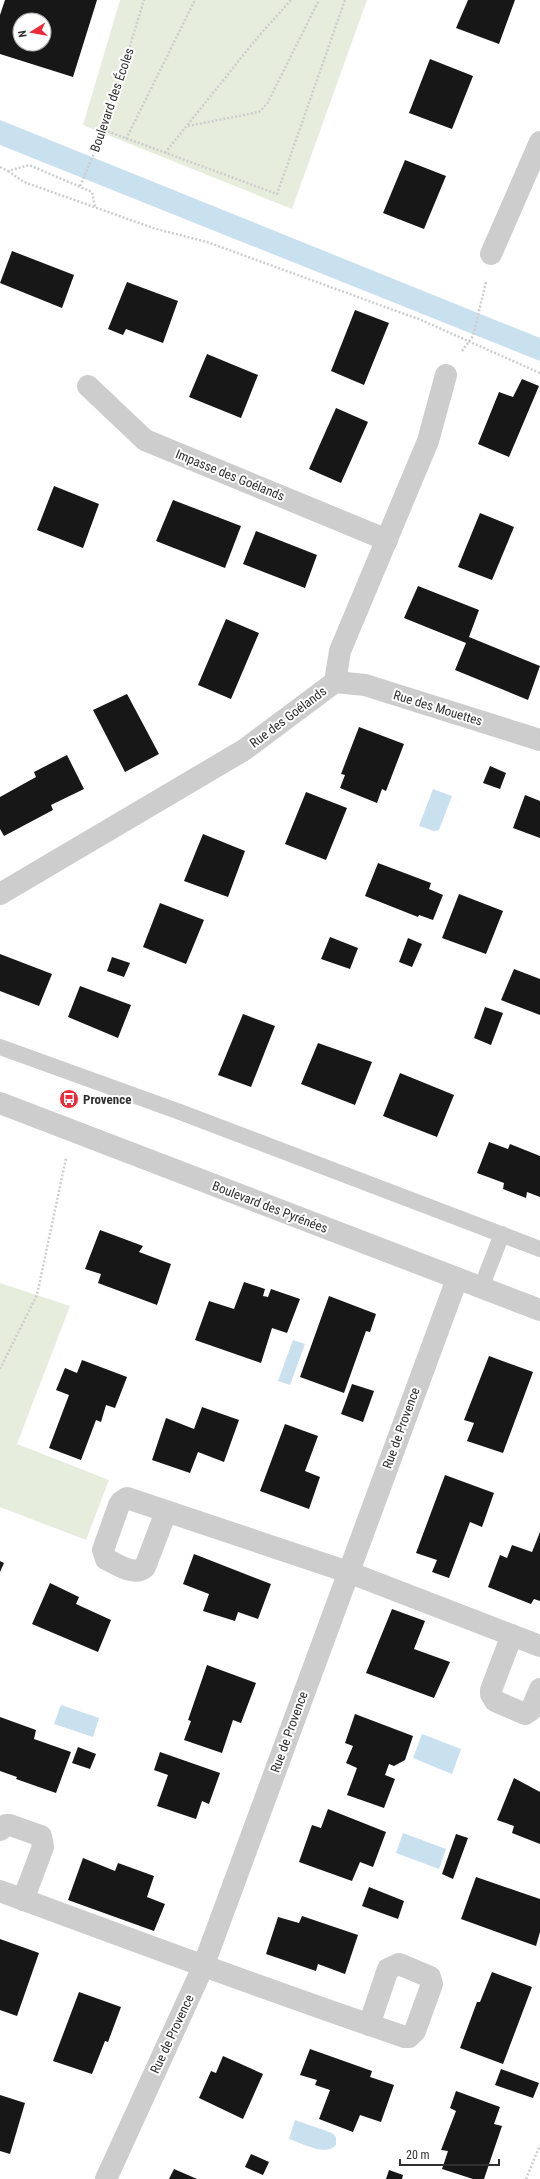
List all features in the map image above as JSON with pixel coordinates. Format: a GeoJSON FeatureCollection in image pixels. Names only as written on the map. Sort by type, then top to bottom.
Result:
{"type":"FeatureCollection","features":[{"type":"Feature","properties":{"kind":"street"},"geometry":{"type":"LineString","coordinates":[[491,254],[540,142]]}},
{"type":"Feature","properties":{"kind":"street","name":"Rue des Goélands"},"geometry":{"type":"LineString","coordinates":[[0,894],[244,750],[335,682],[340,651],[428,441],[446,375]]}},
{"type":"Feature","properties":{"kind":"street","name":"Impasse des Goélands"},"geometry":{"type":"LineString","coordinates":[[88,386],[145,440],[387,540]]}},
{"type":"Feature","properties":{"kind":"street","name":"Rue des Mouettes"},"geometry":{"type":"LineString","coordinates":[[335,682],[364,685],[540,740]]}},
{"type":"Feature","properties":{"kind":"street","name":"Boulevard des Pyrénées"},"geometry":{"type":"LineString","coordinates":[[0,1103],[540,1310]]}},
{"type":"Feature","properties":{"kind":"street","name":"Rue de Provence"},"geometry":{"type":"LineString","coordinates":[[106,2179],[203,1967],[457,1279]]}},
{"type":"Feature","properties":{"kind":"street"},"geometry":{"type":"LineString","coordinates":[[166,1512],[348,1572],[540,1646]]}},
{"type":"Feature","properties":{"kind":"street"},"geometry":{"type":"LineString","coordinates":[[512,1635],[491,1690],[492,1698],[495,1701],[525,1714],[531,1710],[540,1689]]}},
{"type":"Feature","properties":{"kind":"street"},"geometry":{"type":"LineString","coordinates":[[0,1830],[6,1825],[10,1825],[41,1836],[43,1839],[43,1847],[23,1900]]}},
{"type":"Feature","properties":{"kind":"street"},"geometry":{"type":"LineString","coordinates":[[0,1892],[203,1967],[369,2025]]}},
{"type":"Feature","properties":{"kind":"lane"},"geometry":{"type":"LineString","coordinates":[[0,1047],[180,1112],[540,1249]]}},
{"type":"Feature","properties":{"kind":"lane"},"geometry":{"type":"LineString","coordinates":[[481,1288],[502,1234]]}},
{"type":"Feature","properties":{"kind":"path","name":"Boulevard des Écoles"},"geometry":{"type":"LineString","coordinates":[[80,186],[104,130],[144,0]]}},
{"type":"Feature","properties":{"kind":"path"},"geometry":{"type":"LineString","coordinates":[[126,139],[195,0]]}},
{"type":"Feature","properties":{"kind":"path"},"geometry":{"type":"LineString","coordinates":[[165,153],[257,38],[291,0]]}},
{"type":"Feature","properties":{"kind":"path"},"geometry":{"type":"LineString","coordinates":[[188,126],[259,112],[267,104],[319,0]]}},
{"type":"Feature","properties":{"kind":"path"},"geometry":{"type":"LineString","coordinates":[[104,130],[277,194],[345,0]]}},
{"type":"Feature","properties":{"kind":"path"},"geometry":{"type":"LineString","coordinates":[[8,171],[29,165],[80,186],[92,192],[95,208]]}},
{"type":"Feature","properties":{"kind":"path"},"geometry":{"type":"LineString","coordinates":[[0,167],[24,182],[95,208],[153,228],[207,242],[421,320],[540,373]]}},
{"type":"Feature","properties":{"kind":"path"},"geometry":{"type":"LineString","coordinates":[[473,336],[482,308]]}},
{"type":"Feature","properties":{"kind":"path"},"geometry":{"type":"LineString","coordinates":[[0,1369],[37,1295],[72,1131]]}},
{"type":"Feature","properties":{"kind":"path"},"geometry":{"type":"LineString","coordinates":[[526,2179],[540,2145]]}},
{"type":"Feature","properties":{"kind":"green space"},"geometry":{"type":"Polygon","coordinates":[[[120,0],[367,0],[292,209],[83,125],[120,0]]]}},
{"type":"Feature","properties":{"kind":"green space"},"geometry":{"type":"Polygon","coordinates":[[[0,1283],[70,1306],[17,1444],[109,1480],[86,1540],[0,1507],[0,1283]]]}},
{"type":"Feature","properties":{"kind":"water"},"geometry":{"type":"Polygon","coordinates":[[[0,120],[540,338],[540,361],[0,145],[0,120]]]}},
{"type":"Feature","properties":{"kind":"water"},"geometry":{"type":"Polygon","coordinates":[[[433,789],[452,796],[439,830],[434,831],[419,826],[433,789]]]}},
{"type":"Feature","properties":{"kind":"water"},"geometry":{"type":"Polygon","coordinates":[[[293,1340],[305,1344],[290,1385],[278,1381],[293,1340]]]}},
{"type":"Feature","properties":{"kind":"water"},"geometry":{"type":"Polygon","coordinates":[[[61,1705],[99,1718],[93,1737],[54,1724],[61,1705]]]}},
{"type":"Feature","properties":{"kind":"water"},"geometry":{"type":"Polygon","coordinates":[[[422,1734],[461,1749],[452,1774],[413,1758],[422,1734]]]}},
{"type":"Feature","properties":{"kind":"water"},"geometry":{"type":"Polygon","coordinates":[[[403,1833],[446,1849],[439,1869],[396,1853],[403,1833]]]}},
{"type":"Feature","properties":{"kind":"water"},"geometry":{"type":"Polygon","coordinates":[[[295,2120],[332,2133],[336,2137],[336,2145],[326,2150],[313,2148],[289,2139],[295,2120]]]}},
{"type":"Feature","properties":{"kind":"building"},"geometry":{"type":"Polygon","coordinates":[[[5,0],[97,0],[73,77],[0,54],[0,15],[5,0]]]}},
{"type":"Feature","properties":{"kind":"building"},"geometry":{"type":"Polygon","coordinates":[[[468,0],[515,0],[499,44],[456,28],[468,0]]]}},
{"type":"Feature","properties":{"kind":"building"},"geometry":{"type":"Polygon","coordinates":[[[430,59],[473,76],[452,129],[409,113],[430,59]]]}},
{"type":"Feature","properties":{"kind":"building"},"geometry":{"type":"Polygon","coordinates":[[[405,160],[446,176],[424,229],[383,213],[405,160]]]}},
{"type":"Feature","properties":{"kind":"building"},"geometry":{"type":"Polygon","coordinates":[[[12,251],[74,275],[62,308],[0,283],[12,251]]]}},
{"type":"Feature","properties":{"kind":"building"},"geometry":{"type":"Polygon","coordinates":[[[127,282],[178,301],[163,343],[126,329],[123,335],[108,329],[127,282]]]}},
{"type":"Feature","properties":{"kind":"building"},"geometry":{"type":"Polygon","coordinates":[[[355,310],[389,323],[364,385],[331,371],[355,310]]]}},
{"type":"Feature","properties":{"kind":"building"},"geometry":{"type":"Polygon","coordinates":[[[207,354],[258,375],[241,418],[189,397],[207,354]]]}},
{"type":"Feature","properties":{"kind":"building"},"geometry":{"type":"Polygon","coordinates":[[[522,379],[539,386],[509,457],[478,444],[499,392],[513,397],[522,379]]]}},
{"type":"Feature","properties":{"kind":"building"},"geometry":{"type":"Polygon","coordinates":[[[336,408],[368,422],[341,483],[309,469],[336,408]]]}},
{"type":"Feature","properties":{"kind":"building"},"geometry":{"type":"Polygon","coordinates":[[[54,486],[99,504],[83,548],[37,530],[54,486]]]}},
{"type":"Feature","properties":{"kind":"building"},"geometry":{"type":"Polygon","coordinates":[[[173,500],[241,526],[225,568],[156,541],[173,500]]]}},
{"type":"Feature","properties":{"kind":"building"},"geometry":{"type":"Polygon","coordinates":[[[480,513],[514,527],[492,580],[458,567],[480,513]]]}},
{"type":"Feature","properties":{"kind":"building"},"geometry":{"type":"Polygon","coordinates":[[[256,531],[317,555],[305,588],[243,564],[256,531]]]}},
{"type":"Feature","properties":{"kind":"building"},"geometry":{"type":"Polygon","coordinates":[[[418,586],[479,610],[469,637],[540,666],[528,700],[455,670],[466,643],[404,618],[418,586]]]}},
{"type":"Feature","properties":{"kind":"building"},"geometry":{"type":"Polygon","coordinates":[[[226,619],[259,633],[231,699],[198,685],[226,619]]]}},
{"type":"Feature","properties":{"kind":"building"},"geometry":{"type":"Polygon","coordinates":[[[127,694],[159,754],[125,772],[93,710],[127,694]]]}},
{"type":"Feature","properties":{"kind":"building"},"geometry":{"type":"Polygon","coordinates":[[[359,727],[404,744],[386,791],[382,789],[377,803],[340,788],[345,775],[341,774],[359,727]]]}},
{"type":"Feature","properties":{"kind":"building"},"geometry":{"type":"Polygon","coordinates":[[[67,755],[84,789],[51,805],[53,810],[4,836],[0,829],[0,797],[36,777],[34,772],[67,755]]]}},
{"type":"Feature","properties":{"kind":"building"},"geometry":{"type":"Polygon","coordinates":[[[490,766],[506,773],[500,789],[483,783],[490,766]]]}},
{"type":"Feature","properties":{"kind":"building"},"geometry":{"type":"Polygon","coordinates":[[[306,792],[347,808],[326,860],[285,844],[306,792]]]}},
{"type":"Feature","properties":{"kind":"building"},"geometry":{"type":"Polygon","coordinates":[[[525,795],[540,801],[540,838],[513,828],[525,795]]]}},
{"type":"Feature","properties":{"kind":"building"},"geometry":{"type":"Polygon","coordinates":[[[203,834],[245,851],[228,897],[184,881],[203,834]]]}},
{"type":"Feature","properties":{"kind":"building"},"geometry":{"type":"Polygon","coordinates":[[[378,863],[431,883],[429,889],[443,895],[433,920],[419,915],[418,917],[365,896],[378,863]]]}},
{"type":"Feature","properties":{"kind":"building"},"geometry":{"type":"Polygon","coordinates":[[[459,894],[503,911],[486,954],[442,938],[459,894]]]}},
{"type":"Feature","properties":{"kind":"building"},"geometry":{"type":"Polygon","coordinates":[[[160,903],[204,920],[186,964],[143,947],[160,903]]]}},
{"type":"Feature","properties":{"kind":"building"},"geometry":{"type":"Polygon","coordinates":[[[330,937],[358,948],[350,969],[321,959],[330,937]]]}},
{"type":"Feature","properties":{"kind":"building"},"geometry":{"type":"Polygon","coordinates":[[[408,938],[422,944],[412,967],[399,962],[408,938]]]}},
{"type":"Feature","properties":{"kind":"building"},"geometry":{"type":"Polygon","coordinates":[[[0,954],[52,974],[39,1006],[0,991],[0,954]]]}},
{"type":"Feature","properties":{"kind":"building"},"geometry":{"type":"Polygon","coordinates":[[[112,957],[130,963],[124,977],[107,971],[112,957]]]}},
{"type":"Feature","properties":{"kind":"building"},"geometry":{"type":"Polygon","coordinates":[[[514,969],[540,979],[540,1015],[501,1000],[514,969]]]}},
{"type":"Feature","properties":{"kind":"building"},"geometry":{"type":"Polygon","coordinates":[[[80,986],[131,1005],[118,1038],[68,1017],[80,986]]]}},
{"type":"Feature","properties":{"kind":"building"},"geometry":{"type":"Polygon","coordinates":[[[485,1007],[503,1013],[491,1045],[474,1038],[485,1007]]]}},
{"type":"Feature","properties":{"kind":"building"},"geometry":{"type":"Polygon","coordinates":[[[243,1014],[275,1026],[251,1087],[218,1075],[243,1014]]]}},
{"type":"Feature","properties":{"kind":"building"},"geometry":{"type":"Polygon","coordinates":[[[318,1043],[372,1062],[355,1105],[301,1084],[318,1043]]]}},
{"type":"Feature","properties":{"kind":"building"},"geometry":{"type":"Polygon","coordinates":[[[400,1073],[454,1095],[437,1137],[383,1116],[400,1073]]]}},
{"type":"Feature","properties":{"kind":"building"},"geometry":{"type":"Polygon","coordinates":[[[489,1142],[508,1149],[510,1144],[540,1156],[540,1197],[527,1192],[526,1198],[503,1189],[504,1183],[477,1173],[489,1142]]]}},
{"type":"Feature","properties":{"kind":"building"},"geometry":{"type":"Polygon","coordinates":[[[100,1230],[143,1246],[139,1252],[171,1264],[157,1305],[98,1283],[101,1274],[85,1269],[100,1230]]]}},
{"type":"Feature","properties":{"kind":"building"},"geometry":{"type":"Polygon","coordinates":[[[244,1282],[265,1289],[263,1296],[268,1297],[271,1289],[300,1299],[287,1333],[272,1328],[261,1363],[195,1340],[209,1301],[234,1309],[244,1282]]]}},
{"type":"Feature","properties":{"kind":"building"},"geometry":{"type":"Polygon","coordinates":[[[329,1296],[376,1314],[370,1332],[366,1331],[344,1393],[300,1377],[329,1296]]]}},
{"type":"Feature","properties":{"kind":"building"},"geometry":{"type":"Polygon","coordinates":[[[489,1356],[533,1372],[503,1453],[467,1441],[474,1423],[464,1420],[489,1356]]]}},
{"type":"Feature","properties":{"kind":"building"},"geometry":{"type":"Polygon","coordinates":[[[82,1360],[127,1377],[115,1408],[106,1405],[101,1422],[96,1420],[81,1460],[49,1448],[69,1395],[56,1390],[65,1368],[77,1373],[82,1360]]]}},
{"type":"Feature","properties":{"kind":"building"},"geometry":{"type":"Polygon","coordinates":[[[352,1384],[374,1391],[363,1422],[341,1414],[352,1384]]]}},
{"type":"Feature","properties":{"kind":"building"},"geometry":{"type":"Polygon","coordinates":[[[202,1407],[239,1420],[224,1462],[198,1452],[190,1473],[152,1460],[166,1418],[194,1429],[202,1407]]]}},
{"type":"Feature","properties":{"kind":"building"},"geometry":{"type":"Polygon","coordinates":[[[285,1424],[318,1436],[305,1471],[320,1477],[309,1509],[260,1491],[285,1424]]]}},
{"type":"Feature","properties":{"kind":"building"},"geometry":{"type":"Polygon","coordinates":[[[445,1475],[494,1493],[482,1527],[470,1522],[449,1578],[432,1572],[437,1560],[416,1553],[445,1475]]]}},
{"type":"Feature","properties":{"kind":"building"},"geometry":{"type":"Polygon","coordinates":[[[540,1532],[540,1601],[534,1599],[531,1604],[488,1587],[500,1555],[507,1558],[512,1545],[532,1552],[540,1532]]]}},
{"type":"Feature","properties":{"kind":"building"},"geometry":{"type":"Polygon","coordinates":[[[194,1554],[271,1584],[258,1619],[238,1612],[235,1621],[203,1611],[209,1594],[183,1584],[194,1554]]]}},
{"type":"Feature","properties":{"kind":"building"},"geometry":{"type":"Polygon","coordinates":[[[0,1561],[4,1563],[0,1572],[0,1561]]]}},
{"type":"Feature","properties":{"kind":"building"},"geometry":{"type":"Polygon","coordinates":[[[50,1583],[79,1597],[76,1604],[111,1620],[98,1652],[32,1624],[50,1583]]]}},
{"type":"Feature","properties":{"kind":"building"},"geometry":{"type":"Polygon","coordinates":[[[392,1609],[425,1621],[414,1649],[450,1662],[434,1698],[366,1673],[392,1609]]]}},
{"type":"Feature","properties":{"kind":"building"},"geometry":{"type":"Polygon","coordinates":[[[207,1665],[256,1683],[241,1723],[233,1720],[222,1753],[184,1740],[191,1721],[188,1720],[207,1665]]]}},
{"type":"Feature","properties":{"kind":"building"},"geometry":{"type":"Polygon","coordinates":[[[355,1714],[413,1736],[405,1760],[394,1766],[389,1764],[385,1775],[395,1779],[384,1808],[347,1795],[357,1768],[346,1763],[353,1746],[345,1743],[355,1714]]]}},
{"type":"Feature","properties":{"kind":"building"},"geometry":{"type":"Polygon","coordinates":[[[0,1717],[36,1730],[34,1739],[71,1752],[56,1793],[16,1779],[17,1777],[0,1771],[0,1717]]]}},
{"type":"Feature","properties":{"kind":"building"},"geometry":{"type":"Polygon","coordinates":[[[78,1747],[96,1754],[90,1769],[72,1763],[78,1747]]]}},
{"type":"Feature","properties":{"kind":"building"},"geometry":{"type":"Polygon","coordinates":[[[160,1752],[220,1773],[209,1804],[202,1801],[196,1819],[157,1806],[168,1775],[154,1770],[160,1752]]]}},
{"type":"Feature","properties":{"kind":"building"},"geometry":{"type":"Polygon","coordinates":[[[514,1778],[540,1792],[540,1844],[512,1833],[514,1826],[497,1820],[514,1778]]]}},
{"type":"Feature","properties":{"kind":"building"},"geometry":{"type":"Polygon","coordinates":[[[328,1809],[386,1832],[373,1867],[360,1862],[352,1881],[299,1862],[312,1825],[321,1828],[328,1809]]]}},
{"type":"Feature","properties":{"kind":"building"},"geometry":{"type":"Polygon","coordinates":[[[456,1834],[468,1838],[453,1879],[442,1874],[456,1834]]]}},
{"type":"Feature","properties":{"kind":"building"},"geometry":{"type":"Polygon","coordinates":[[[83,1858],[115,1871],[118,1863],[154,1876],[147,1897],[165,1904],[154,1931],[68,1900],[83,1858]]]}},
{"type":"Feature","properties":{"kind":"building"},"geometry":{"type":"Polygon","coordinates":[[[476,1877],[540,1899],[540,1932],[536,1946],[461,1919],[476,1877]]]}},
{"type":"Feature","properties":{"kind":"building"},"geometry":{"type":"Polygon","coordinates":[[[369,1887],[404,1901],[398,1919],[362,1906],[369,1887]]]}},
{"type":"Feature","properties":{"kind":"building"},"geometry":{"type":"Polygon","coordinates":[[[302,1916],[358,1935],[345,1974],[318,1964],[316,1971],[266,1954],[278,1917],[299,1923],[302,1916]]]}},
{"type":"Feature","properties":{"kind":"building"},"geometry":{"type":"Polygon","coordinates":[[[0,1939],[39,1953],[17,2016],[0,2010],[0,1939]]]}},
{"type":"Feature","properties":{"kind":"building"},"geometry":{"type":"Polygon","coordinates":[[[492,1972],[532,1987],[503,2064],[460,2048],[477,2002],[480,2002],[492,1972]]]}},
{"type":"Feature","properties":{"kind":"building"},"geometry":{"type":"Polygon","coordinates":[[[79,1992],[121,2007],[108,2042],[105,2041],[92,2074],[53,2061],[79,1992]]]}},
{"type":"Feature","properties":{"kind":"building"},"geometry":{"type":"Polygon","coordinates":[[[310,2049],[372,2071],[370,2077],[394,2085],[381,2122],[360,2115],[353,2132],[319,2119],[330,2090],[315,2085],[317,2080],[300,2075],[310,2049]]]}},
{"type":"Feature","properties":{"kind":"building"},"geometry":{"type":"Polygon","coordinates":[[[223,2056],[263,2074],[243,2119],[199,2098],[211,2071],[216,2073],[223,2056]]]}},
{"type":"Feature","properties":{"kind":"building"},"geometry":{"type":"Polygon","coordinates":[[[501,2069],[539,2083],[533,2098],[495,2085],[501,2069]]]}},
{"type":"Feature","properties":{"kind":"building"},"geometry":{"type":"Polygon","coordinates":[[[456,2091],[500,2107],[494,2124],[502,2126],[484,2179],[473,2179],[442,2169],[448,2151],[441,2150],[456,2111],[450,2108],[456,2091]]]}},
{"type":"Feature","properties":{"kind":"building"},"geometry":{"type":"Polygon","coordinates":[[[0,2095],[25,2103],[10,2154],[0,2151],[0,2095]]]}},
{"type":"Feature","properties":{"kind":"building"},"geometry":{"type":"Polygon","coordinates":[[[251,2154],[269,2162],[263,2175],[245,2167],[251,2154]]]}},
{"type":"Feature","properties":{"kind":"building"},"geometry":{"type":"Polygon","coordinates":[[[174,2169],[197,2179],[169,2179],[174,2169]]]}},
{"type":"Feature","properties":{"kind":"building"},"geometry":{"type":"Polygon","coordinates":[[[389,2170],[403,2175],[402,2179],[386,2179],[389,2170]]]}},
{"type":"Feature","properties":{"kind":"place","name":"Provence"},"geometry":{"type":"Point","coordinates":[69,1099]}}]}
